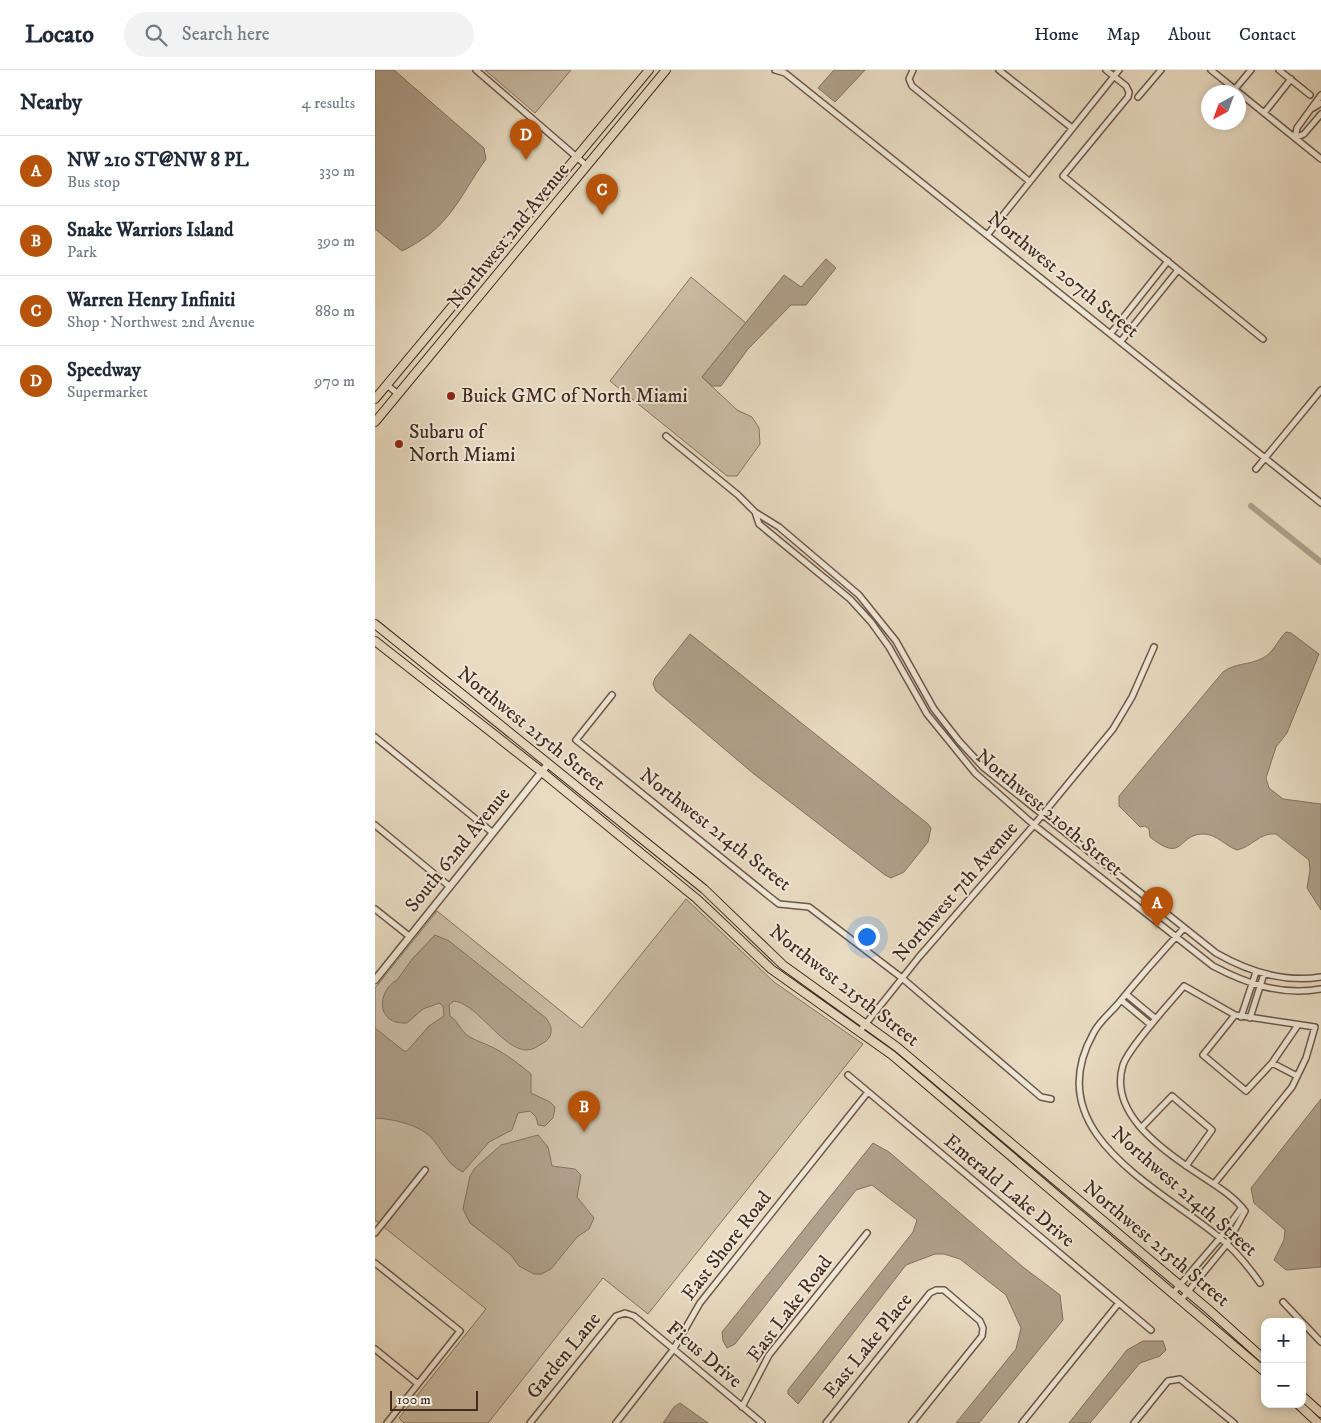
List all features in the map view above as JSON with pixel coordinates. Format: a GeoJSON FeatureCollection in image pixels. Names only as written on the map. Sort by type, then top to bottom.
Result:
{"type":"FeatureCollection","features":[{"type":"Feature","properties":{"kind":"main road","name":"Northwest 2nd Avenue"},"geometry":{"type":"LineString","coordinates":[[375,399],[649,70]]}},
{"type":"Feature","properties":{"kind":"main road","name":"Northwest 2nd Avenue"},"geometry":{"type":"LineString","coordinates":[[375,422],[666,70]]}},
{"type":"Feature","properties":{"kind":"main road","name":"Northwest 215th Street"},"geometry":{"type":"LineString","coordinates":[[375,624],[704,889],[783,965],[866,1023],[1188,1291],[1261,1356]]}},
{"type":"Feature","properties":{"kind":"main road"},"geometry":{"type":"LineString","coordinates":[[378,644],[390,636]]}},
{"type":"Feature","properties":{"kind":"main road","name":"Northwest 215th Street"},"geometry":{"type":"LineString","coordinates":[[378,644],[542,772],[697,898],[771,969],[892,1055],[1261,1369]]}},
{"type":"Feature","properties":{"kind":"main road"},"geometry":{"type":"LineString","coordinates":[[1306,1400],[1321,1413]]}},
{"type":"Feature","properties":{"kind":"main road"},"geometry":{"type":"LineString","coordinates":[[1302,1408],[1318,1423]]}},
{"type":"Feature","properties":{"kind":"street"},"geometry":{"type":"LineString","coordinates":[[476,70],[587,166]]}},
{"type":"Feature","properties":{"kind":"street","name":"Northwest 207th Street"},"geometry":{"type":"LineString","coordinates":[[775,70],[785,71],[1321,503]]}},
{"type":"Feature","properties":{"kind":"street"},"geometry":{"type":"LineString","coordinates":[[913,70],[909,79],[912,86],[1029,181]]}},
{"type":"Feature","properties":{"kind":"street"},"geometry":{"type":"LineString","coordinates":[[999,70],[1072,128]]}},
{"type":"Feature","properties":{"kind":"street"},"geometry":{"type":"LineString","coordinates":[[1105,70],[1123,84],[1129,92],[1128,97],[1063,176],[1263,339]]}},
{"type":"Feature","properties":{"kind":"street"},"geometry":{"type":"LineString","coordinates":[[988,234],[1119,70]]}},
{"type":"Feature","properties":{"kind":"street"},"geometry":{"type":"LineString","coordinates":[[1138,97],[1161,70]]}},
{"type":"Feature","properties":{"kind":"street"},"geometry":{"type":"LineString","coordinates":[[1211,70],[1230,85]]}},
{"type":"Feature","properties":{"kind":"street"},"geometry":{"type":"LineString","coordinates":[[1238,85],[1251,70]]}},
{"type":"Feature","properties":{"kind":"street"},"geometry":{"type":"LineString","coordinates":[[1279,70],[1310,95]]}},
{"type":"Feature","properties":{"kind":"street"},"geometry":{"type":"LineString","coordinates":[[1264,113],[1291,79]]}},
{"type":"Feature","properties":{"kind":"street"},"geometry":{"type":"LineString","coordinates":[[1313,108],[1313,103],[1321,95]]}},
{"type":"Feature","properties":{"kind":"street"},"geometry":{"type":"LineString","coordinates":[[1246,98],[1321,159]]}},
{"type":"Feature","properties":{"kind":"street"},"geometry":{"type":"LineString","coordinates":[[1295,138],[1297,128],[1313,108],[1321,103]]}},
{"type":"Feature","properties":{"kind":"street"},"geometry":{"type":"LineString","coordinates":[[1295,138],[1304,134],[1321,114],[1313,108]]}},
{"type":"Feature","properties":{"kind":"street"},"geometry":{"type":"LineString","coordinates":[[1111,333],[1168,261]]}},
{"type":"Feature","properties":{"kind":"street"},"geometry":{"type":"LineString","coordinates":[[1121,341],[1178,270]]}},
{"type":"Feature","properties":{"kind":"street"},"geometry":{"type":"LineString","coordinates":[[1153,281],[1162,289]]}},
{"type":"Feature","properties":{"kind":"street"},"geometry":{"type":"LineString","coordinates":[[1143,292],[1153,300]]}},
{"type":"Feature","properties":{"kind":"street"},"geometry":{"type":"LineString","coordinates":[[387,385],[398,394]]}},
{"type":"Feature","properties":{"kind":"street"},"geometry":{"type":"LineString","coordinates":[[1256,469],[1321,390]]}},
{"type":"Feature","properties":{"kind":"street","name":"Northwest 210th Street"},"geometry":{"type":"LineString","coordinates":[[666,436],[738,495],[755,512],[786,533],[859,595],[896,641],[933,709],[983,767],[1217,953],[1264,974],[1290,979],[1321,977]]}},
{"type":"Feature","properties":{"kind":"street","name":"Northwest 210th Street"},"geometry":{"type":"LineString","coordinates":[[755,512],[759,524],[837,588],[871,622],[889,646],[927,714],[951,747],[975,773],[1034,825],[1213,966],[1252,984],[1261,986],[1286,991],[1321,989]]}},
{"type":"Feature","properties":{"kind":"street","name":"Northwest 7th Avenue"},"geometry":{"type":"LineString","coordinates":[[860,1031],[902,978],[1034,825],[1041,814],[1113,729],[1132,697],[1154,648]]}},
{"type":"Feature","properties":{"kind":"street","name":"Northwest 214th Street"},"geometry":{"type":"LineString","coordinates":[[612,695],[576,740],[779,904],[809,907],[902,978],[1041,1097],[1051,1099]]}},
{"type":"Feature","properties":{"kind":"street"},"geometry":{"type":"LineString","coordinates":[[375,738],[493,833]]}},
{"type":"Feature","properties":{"kind":"street","name":"South 62nd Avenue"},"geometry":{"type":"LineString","coordinates":[[375,980],[548,764]]}},
{"type":"Feature","properties":{"kind":"street"},"geometry":{"type":"LineString","coordinates":[[375,825],[449,886]]}},
{"type":"Feature","properties":{"kind":"street"},"geometry":{"type":"LineString","coordinates":[[375,909],[409,936]]}},
{"type":"Feature","properties":{"kind":"street"},"geometry":{"type":"LineString","coordinates":[[1151,1025],[1121,1000],[1184,928]]}},
{"type":"Feature","properties":{"kind":"street"},"geometry":{"type":"LineString","coordinates":[[1241,1017],[1256,972]]}},
{"type":"Feature","properties":{"kind":"street"},"geometry":{"type":"LineString","coordinates":[[1250,1018],[1264,974]]}},
{"type":"Feature","properties":{"kind":"street"},"geometry":{"type":"LineString","coordinates":[[1181,1300],[1227,1244],[1245,1214],[1241,1207],[1214,1184],[1186,1166],[1141,1128],[1128,1110],[1121,1093],[1123,1064],[1151,1025],[1184,986],[1241,1017],[1315,1027],[1292,1087],[1214,1184]]}},
{"type":"Feature","properties":{"kind":"street"},"geometry":{"type":"LineString","coordinates":[[1126,994],[1156,1019]]}},
{"type":"Feature","properties":{"kind":"street","name":"Northwest 214th Street"},"geometry":{"type":"LineString","coordinates":[[1121,1000],[1093,1033],[1080,1068],[1079,1094],[1096,1135],[1111,1154],[1141,1179],[1227,1244],[1245,1261],[1260,1283]]}},
{"type":"Feature","properties":{"kind":"street"},"geometry":{"type":"LineString","coordinates":[[1235,1015],[1203,1055],[1246,1091],[1272,1064],[1298,1025]]}},
{"type":"Feature","properties":{"kind":"street"},"geometry":{"type":"LineString","coordinates":[[1272,1064],[1297,1076]]}},
{"type":"Feature","properties":{"kind":"street","name":"Emerald Lake Drive"},"geometry":{"type":"LineString","coordinates":[[848,1075],[1151,1330]]}},
{"type":"Feature","properties":{"kind":"street","name":"East Shore Road"},"geometry":{"type":"LineString","coordinates":[[616,1423],[673,1350],[700,1303],[868,1092]]}},
{"type":"Feature","properties":{"kind":"street"},"geometry":{"type":"LineString","coordinates":[[1141,1128],[1172,1096],[1212,1130],[1186,1166]]}},
{"type":"Feature","properties":{"kind":"street"},"geometry":{"type":"LineString","coordinates":[[375,1233],[425,1170]]}},
{"type":"Feature","properties":{"kind":"street"},"geometry":{"type":"LineString","coordinates":[[1173,1293],[1220,1238],[1241,1207]]}},
{"type":"Feature","properties":{"kind":"street","name":"East Lake Road"},"geometry":{"type":"LineString","coordinates":[[743,1407],[769,1355],[867,1232]]}},
{"type":"Feature","properties":{"kind":"street"},"geometry":{"type":"LineString","coordinates":[[375,1263],[461,1331],[387,1423]]}},
{"type":"Feature","properties":{"kind":"street","name":"East Lake Place"},"geometry":{"type":"LineString","coordinates":[[826,1423],[930,1293],[936,1290],[944,1290],[980,1321],[983,1328],[982,1336],[912,1423]]}},
{"type":"Feature","properties":{"kind":"street"},"geometry":{"type":"LineString","coordinates":[[1283,1302],[1321,1342]]}},
{"type":"Feature","properties":{"kind":"street"},"geometry":{"type":"LineString","coordinates":[[1022,1423],[1119,1304]]}},
{"type":"Feature","properties":{"kind":"street","name":"Ficus Drive"},"geometry":{"type":"LineString","coordinates":[[625,1313],[634,1316],[762,1423]]}},
{"type":"Feature","properties":{"kind":"street","name":"Garden Lane"},"geometry":{"type":"LineString","coordinates":[[530,1423],[616,1316],[625,1313]]}},
{"type":"Feature","properties":{"kind":"street"},"geometry":{"type":"LineString","coordinates":[[375,1349],[418,1384]]}},
{"type":"Feature","properties":{"kind":"street"},"geometry":{"type":"LineString","coordinates":[[1134,1423],[1168,1381],[1174,1378],[1180,1379],[1234,1423]]}},
{"type":"Feature","properties":{"kind":"shaded area"},"geometry":{"type":"Polygon","coordinates":[[[375,70],[394,70],[484,148],[486,159],[460,200],[442,222],[432,232],[402,251],[375,229],[375,70]]]}},
{"type":"Feature","properties":{"kind":"shaded area"},"geometry":{"type":"Polygon","coordinates":[[[485,70],[571,70],[535,113],[485,70]]]}},
{"type":"Feature","properties":{"kind":"shaded area"},"geometry":{"type":"Polygon","coordinates":[[[834,70],[865,70],[835,102],[818,88],[834,70]]]}},
{"type":"Feature","properties":{"kind":"shaded area"},"geometry":{"type":"Polygon","coordinates":[[[826,259],[836,268],[806,305],[791,305],[748,349],[721,386],[712,386],[702,377],[784,275],[801,287],[826,259]]]}},
{"type":"Feature","properties":{"kind":"shaded area"},"geometry":{"type":"Polygon","coordinates":[[[691,277],[746,323],[702,377],[737,410],[752,417],[759,428],[760,444],[737,476],[727,476],[610,381],[691,277]]]}},
{"type":"Feature","properties":{"kind":"shaded area"},"geometry":{"type":"Polygon","coordinates":[[[1286,632],[1291,633],[1319,654],[1287,733],[1276,747],[1266,778],[1269,788],[1283,799],[1321,804],[1321,910],[1307,888],[1310,870],[1309,860],[1276,834],[1265,835],[1237,850],[1207,834],[1194,836],[1175,848],[1169,848],[1150,837],[1149,829],[1145,826],[1140,827],[1119,806],[1119,796],[1223,672],[1232,667],[1265,657],[1272,651],[1286,632]]]}},
{"type":"Feature","properties":{"kind":"shaded area"},"geometry":{"type":"Polygon","coordinates":[[[690,634],[928,824],[931,828],[928,842],[904,872],[891,878],[885,875],[754,774],[656,691],[653,684],[655,678],[690,634]]]}},
{"type":"Feature","properties":{"kind":"shaded area"},"geometry":{"type":"Polygon","coordinates":[[[686,899],[774,982],[863,1044],[648,1314],[603,1278],[488,1423],[404,1423],[399,1418],[486,1309],[375,1220],[375,988],[437,911],[582,1028],[686,899]]]}},
{"type":"Feature","properties":{"kind":"shaded area"},"geometry":{"type":"Polygon","coordinates":[[[435,935],[449,941],[546,1018],[551,1029],[548,1039],[538,1046],[528,1050],[517,1048],[464,1005],[454,1001],[449,1005],[450,1016],[465,1034],[512,1059],[531,1074],[531,1093],[550,1102],[555,1107],[553,1118],[545,1126],[538,1125],[536,1117],[530,1111],[518,1113],[512,1130],[489,1142],[463,1172],[453,1165],[425,1132],[405,1123],[375,1118],[375,1028],[404,1051],[407,1051],[429,1026],[444,1016],[443,1006],[439,1003],[423,1009],[407,1023],[397,1022],[389,1019],[383,1006],[383,999],[390,985],[397,980],[413,958],[435,935]]]}},
{"type":"Feature","properties":{"kind":"shaded area"},"geometry":{"type":"Polygon","coordinates":[[[1321,1099],[1321,1267],[1286,1270],[1274,1260],[1284,1240],[1285,1230],[1254,1203],[1251,1188],[1321,1099]]]}},
{"type":"Feature","properties":{"kind":"shaded area"},"geometry":{"type":"Polygon","coordinates":[[[538,1135],[548,1147],[552,1166],[575,1169],[581,1175],[577,1197],[594,1218],[589,1229],[577,1237],[551,1269],[541,1274],[534,1274],[519,1266],[511,1255],[470,1223],[463,1209],[470,1176],[475,1168],[501,1145],[538,1135]]]}},
{"type":"Feature","properties":{"kind":"shaded area"},"geometry":{"type":"Polygon","coordinates":[[[873,1143],[889,1152],[1023,1267],[1060,1295],[1063,1320],[979,1423],[956,1423],[1016,1349],[1021,1328],[1006,1295],[960,1259],[944,1254],[935,1254],[906,1265],[798,1404],[788,1394],[788,1390],[913,1232],[917,1220],[872,1185],[856,1190],[735,1344],[727,1348],[723,1341],[722,1332],[873,1143]]]}},
{"type":"Feature","properties":{"kind":"shaded area"},"geometry":{"type":"Polygon","coordinates":[[[1143,1341],[1163,1341],[1166,1350],[1160,1356],[1140,1363],[1090,1423],[1069,1423],[1127,1350],[1143,1341]]]}},
{"type":"Feature","properties":{"kind":"shaded area"},"geometry":{"type":"Polygon","coordinates":[[[680,1403],[708,1423],[663,1423],[674,1407],[680,1403]]]}},
{"type":"Feature","properties":{"kind":"waterway"},"geometry":{"type":"LineString","coordinates":[[1251,506],[1321,562]]}},
{"type":"Feature","properties":{"kind":"place","name":"Speedway"},"geometry":{"type":"Point","coordinates":[526,160]}},
{"type":"Feature","properties":{"kind":"place","name":"Warren Henry Infiniti"},"geometry":{"type":"Point","coordinates":[602,215]}},
{"type":"Feature","properties":{"kind":"place","name":"Buick GMC of North Miami"},"geometry":{"type":"Point","coordinates":[451,396]}},
{"type":"Feature","properties":{"kind":"place","name":"Subaru of North Miami"},"geometry":{"type":"Point","coordinates":[399,444]}},
{"type":"Feature","properties":{"kind":"place","name":"NW 210 ST@NW 8 PL"},"geometry":{"type":"Point","coordinates":[1157,928]}},
{"type":"Feature","properties":{"kind":"place","name":"Snake Warriors Island"},"geometry":{"type":"Point","coordinates":[584,1132]}}]}
